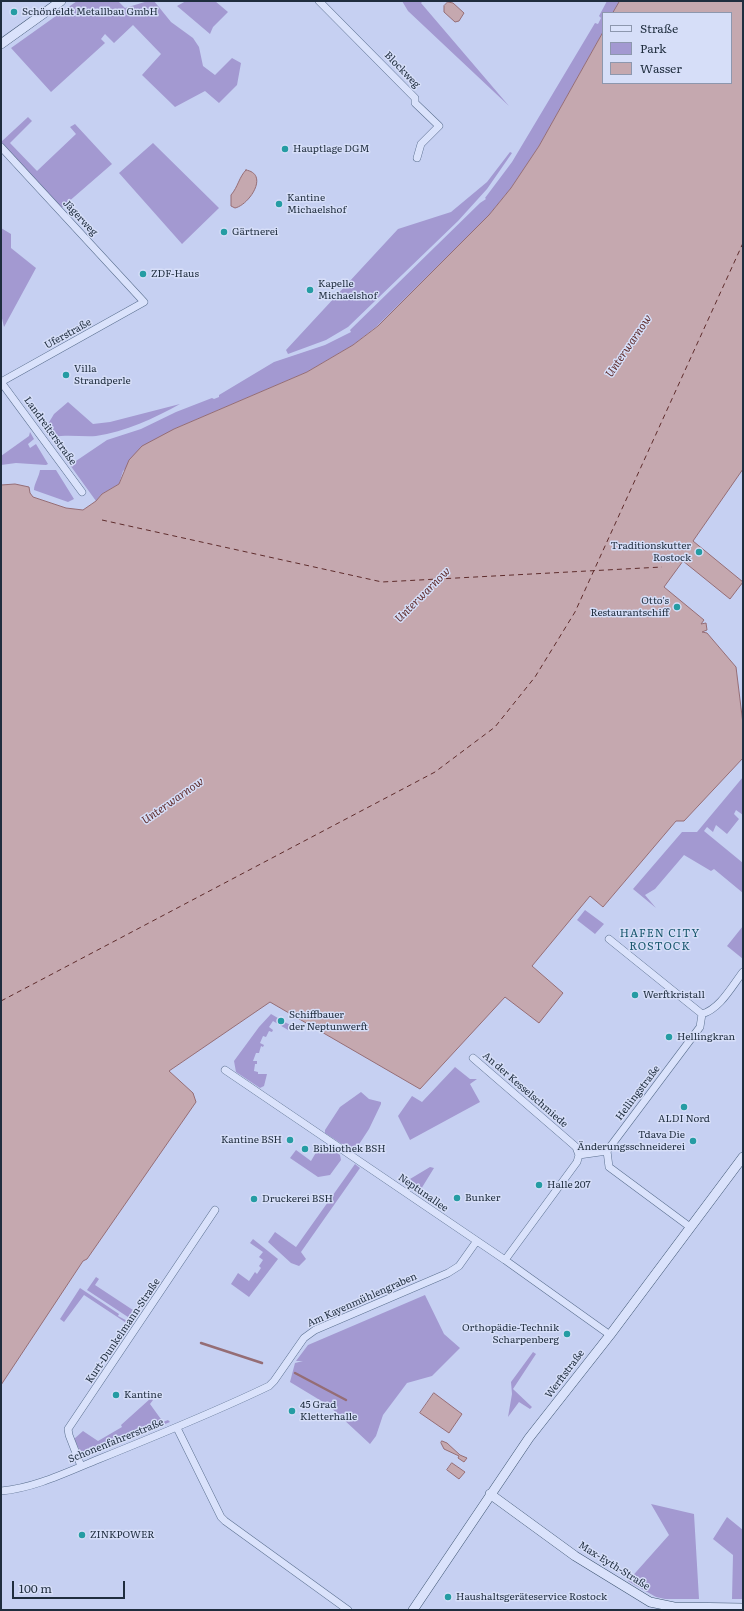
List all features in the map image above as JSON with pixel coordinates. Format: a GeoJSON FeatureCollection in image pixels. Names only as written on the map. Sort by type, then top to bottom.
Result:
{"type":"FeatureCollection","features":[{"type":"Feature","properties":{"kind":"street"},"geometry":{"type":"LineString","coordinates":[[1,44],[60,1]]}},
{"type":"Feature","properties":{"kind":"street","name":"Blockweg"},"geometry":{"type":"LineString","coordinates":[[319,1],[415,98],[415,103],[439,126],[420,144],[417,158]]}},
{"type":"Feature","properties":{"kind":"street","name":"Jägerweg"},"geometry":{"type":"LineString","coordinates":[[1,147],[144,302]]}},
{"type":"Feature","properties":{"kind":"street","name":"Uferstraße"},"geometry":{"type":"LineString","coordinates":[[1,382],[144,302]]}},
{"type":"Feature","properties":{"kind":"street","name":"Landreiterstraße"},"geometry":{"type":"LineString","coordinates":[[1,382],[82,492]]}},
{"type":"Feature","properties":{"kind":"street"},"geometry":{"type":"LineString","coordinates":[[609,938],[702,1014],[709,1012],[716,1006],[743,972]]}},
{"type":"Feature","properties":{"kind":"street","name":"Hellingstraße"},"geometry":{"type":"LineString","coordinates":[[607,1151],[700,1027],[702,1014]]}},
{"type":"Feature","properties":{"kind":"street","name":"An der Kesselschmiede"},"geometry":{"type":"LineString","coordinates":[[473,1058],[572,1143],[576,1147],[579,1155]]}},
{"type":"Feature","properties":{"kind":"street","name":"Neptunallee"},"geometry":{"type":"LineString","coordinates":[[225,1070],[504,1260],[610,1335]]}},
{"type":"Feature","properties":{"kind":"street"},"geometry":{"type":"LineString","coordinates":[[504,1260],[577,1162],[579,1155],[607,1151],[608,1167],[690,1227]]}},
{"type":"Feature","properties":{"kind":"street","name":"Werftstraße"},"geometry":{"type":"LineString","coordinates":[[412,1610],[529,1438],[610,1335],[743,1157]]}},
{"type":"Feature","properties":{"kind":"street","name":"Kurt-Dunkelmann-Straße"},"geometry":{"type":"LineString","coordinates":[[81,1466],[68,1429],[215,1210]]}},
{"type":"Feature","properties":{"kind":"street","name":"Am Kayenmühlengraben"},"geometry":{"type":"LineString","coordinates":[[177,1428],[269,1386],[308,1335],[448,1273],[459,1266],[476,1242]]}},
{"type":"Feature","properties":{"kind":"street","name":"Schonenfahrerstraße"},"geometry":{"type":"LineString","coordinates":[[1,1491],[28,1487],[177,1428],[221,1517],[348,1610]]}},
{"type":"Feature","properties":{"kind":"street","name":"Max-Eyth-Straße"},"geometry":{"type":"LineString","coordinates":[[490,1494],[575,1556],[650,1602],[674,1607],[743,1608]]}},
{"type":"Feature","properties":{"kind":"green space"},"geometry":{"type":"Polygon","coordinates":[[[77,1],[118,1],[125,8],[148,1],[154,1],[171,22],[193,38],[199,47],[203,66],[215,75],[232,58],[241,63],[237,85],[219,103],[205,91],[175,107],[142,75],[161,54],[133,25],[114,43],[105,34],[101,39],[105,43],[51,92],[11,48],[77,1]]]}},
{"type":"Feature","properties":{"kind":"green space"},"geometry":{"type":"Polygon","coordinates":[[[186,1],[215,1],[228,12],[213,27],[210,34],[177,6],[186,1]]]}},
{"type":"Feature","properties":{"kind":"green space"},"geometry":{"type":"Polygon","coordinates":[[[402,1],[423,1],[421,3],[509,106],[408,11],[402,1]]]}},
{"type":"Feature","properties":{"kind":"green space"},"geometry":{"type":"Polygon","coordinates":[[[607,1],[620,1],[614,12],[602,12],[602,34],[539,146],[511,188],[489,215],[377,326],[353,345],[307,372],[174,429],[123,471],[119,484],[102,494],[96,501],[70,465],[107,440],[141,429],[176,412],[212,398],[214,399],[219,397],[219,395],[274,362],[325,345],[351,332],[350,330],[480,203],[486,199],[485,198],[512,162],[595,23],[598,24],[601,18],[599,16],[607,1]]]}},
{"type":"Feature","properties":{"kind":"green space"},"geometry":{"type":"Polygon","coordinates":[[[28,117],[32,121],[10,143],[37,171],[76,134],[70,127],[75,124],[112,164],[59,210],[1,147],[1,142],[28,117]]]}},
{"type":"Feature","properties":{"kind":"green space"},"geometry":{"type":"Polygon","coordinates":[[[153,143],[219,208],[182,244],[119,173],[153,143]]]}},
{"type":"Feature","properties":{"kind":"green space"},"geometry":{"type":"Polygon","coordinates":[[[510,152],[512,153],[487,189],[458,221],[348,327],[326,340],[288,354],[286,350],[398,229],[451,212],[487,182],[510,152]]]}},
{"type":"Feature","properties":{"kind":"green space"},"geometry":{"type":"Polygon","coordinates":[[[1,228],[11,234],[11,248],[36,268],[4,327],[1,314],[1,228]]]}},
{"type":"Feature","properties":{"kind":"green space"},"geometry":{"type":"Polygon","coordinates":[[[68,402],[93,424],[110,422],[180,404],[129,428],[107,434],[96,436],[53,437],[45,429],[54,414],[68,402]]]}},
{"type":"Feature","properties":{"kind":"green space"},"geometry":{"type":"Polygon","coordinates":[[[30,432],[34,439],[28,444],[30,448],[36,444],[48,464],[16,463],[1,465],[1,456],[29,436],[30,432]]]}},
{"type":"Feature","properties":{"kind":"green space"},"geometry":{"type":"Polygon","coordinates":[[[40,470],[56,470],[74,499],[68,502],[34,490],[40,470]]]}},
{"type":"Feature","properties":{"kind":"green space"},"geometry":{"type":"Polygon","coordinates":[[[743,777],[743,815],[736,810],[734,814],[739,819],[727,834],[716,825],[713,832],[707,827],[704,831],[743,863],[743,893],[714,869],[711,871],[684,855],[655,889],[645,895],[656,908],[633,889],[682,832],[697,832],[743,777]]]}},
{"type":"Feature","properties":{"kind":"green space"},"geometry":{"type":"Polygon","coordinates":[[[585,910],[604,924],[595,934],[577,920],[585,910]]]}},
{"type":"Feature","properties":{"kind":"green space"},"geometry":{"type":"Polygon","coordinates":[[[743,926],[743,959],[727,946],[743,926]]]}},
{"type":"Feature","properties":{"kind":"green space"},"geometry":{"type":"Polygon","coordinates":[[[271,1014],[290,1025],[288,1030],[273,1021],[269,1027],[273,1030],[272,1032],[269,1031],[266,1037],[263,1036],[260,1043],[264,1045],[263,1047],[261,1046],[259,1053],[256,1053],[253,1061],[257,1061],[254,1071],[258,1072],[258,1074],[267,1074],[264,1086],[260,1088],[236,1072],[234,1061],[259,1027],[271,1014]]]}},
{"type":"Feature","properties":{"kind":"green space"},"geometry":{"type":"Polygon","coordinates":[[[455,1067],[470,1079],[477,1079],[470,1084],[480,1102],[410,1140],[398,1116],[412,1096],[422,1102],[455,1067]]]}},
{"type":"Feature","properties":{"kind":"green space"},"geometry":{"type":"Polygon","coordinates":[[[361,1092],[369,1099],[381,1102],[381,1104],[369,1129],[354,1152],[325,1133],[325,1130],[340,1107],[361,1092]]]}},
{"type":"Feature","properties":{"kind":"green space"},"geometry":{"type":"Polygon","coordinates":[[[325,1144],[340,1155],[341,1160],[330,1175],[318,1177],[290,1158],[296,1150],[311,1161],[318,1149],[317,1147],[325,1144]]]}},
{"type":"Feature","properties":{"kind":"green space"},"geometry":{"type":"Polygon","coordinates":[[[355,1164],[360,1168],[301,1252],[306,1259],[299,1266],[291,1263],[268,1242],[275,1232],[296,1247],[355,1164]]]}},
{"type":"Feature","properties":{"kind":"green space"},"geometry":{"type":"Polygon","coordinates":[[[430,1167],[434,1168],[418,1194],[415,1192],[415,1184],[410,1179],[430,1167]]]}},
{"type":"Feature","properties":{"kind":"green space"},"geometry":{"type":"Polygon","coordinates":[[[253,1239],[278,1259],[249,1297],[231,1284],[238,1273],[249,1281],[255,1272],[257,1274],[261,1268],[259,1266],[263,1260],[259,1257],[263,1252],[250,1243],[253,1239]]]}},
{"type":"Feature","properties":{"kind":"green space"},"geometry":{"type":"Polygon","coordinates":[[[96,1277],[99,1279],[95,1285],[139,1314],[134,1321],[87,1290],[96,1277]]]}},
{"type":"Feature","properties":{"kind":"green space"},"geometry":{"type":"Polygon","coordinates":[[[80,1288],[119,1314],[118,1316],[133,1324],[131,1326],[84,1295],[64,1322],[60,1319],[80,1288]]]}},
{"type":"Feature","properties":{"kind":"green space"},"geometry":{"type":"Polygon","coordinates":[[[425,1295],[444,1334],[460,1348],[432,1376],[407,1383],[383,1415],[376,1436],[370,1444],[328,1405],[290,1382],[295,1363],[303,1361],[296,1361],[308,1345],[425,1295]]]}},
{"type":"Feature","properties":{"kind":"green space"},"geometry":{"type":"Polygon","coordinates":[[[533,1352],[536,1354],[513,1389],[532,1407],[530,1409],[519,1402],[508,1417],[512,1394],[511,1382],[533,1352]]]}},
{"type":"Feature","properties":{"kind":"green space"},"geometry":{"type":"Polygon","coordinates":[[[151,1398],[153,1400],[150,1404],[163,1422],[168,1420],[170,1422],[83,1457],[74,1439],[83,1431],[98,1441],[122,1427],[121,1425],[151,1398]]]}},
{"type":"Feature","properties":{"kind":"green space"},"geometry":{"type":"Polygon","coordinates":[[[651,1504],[694,1514],[699,1599],[665,1599],[656,1597],[628,1581],[669,1535],[651,1504]]]}},
{"type":"Feature","properties":{"kind":"green space"},"geometry":{"type":"Polygon","coordinates":[[[727,1517],[743,1530],[743,1599],[732,1599],[733,1555],[713,1539],[727,1517]]]}},
{"type":"Feature","properties":{"kind":"water","name":"Unterwarnow"},"geometry":{"type":"Polygon","coordinates":[[[620,1],[743,1],[743,469],[693,541],[743,582],[730,599],[683,561],[664,587],[704,620],[701,624],[706,623],[707,630],[702,632],[707,633],[736,667],[743,724],[743,758],[684,821],[676,821],[603,907],[590,896],[532,966],[563,993],[539,1023],[505,997],[420,1089],[270,1002],[169,1071],[193,1093],[196,1102],[87,1259],[83,1261],[1,1385],[1,485],[15,484],[29,487],[30,493],[33,497],[66,508],[83,510],[96,501],[102,494],[119,484],[129,460],[142,446],[174,429],[307,372],[353,345],[378,326],[489,215],[511,188],[539,146],[602,34],[602,84],[732,84],[732,12],[614,12],[620,1]]]}},
{"type":"Feature","properties":{"kind":"water"},"geometry":{"type":"Polygon","coordinates":[[[448,2],[453,3],[464,13],[459,21],[455,22],[444,12],[444,6],[448,2]]]}},
{"type":"Feature","properties":{"kind":"water"},"geometry":{"type":"Polygon","coordinates":[[[246,170],[253,173],[256,177],[257,183],[251,196],[240,206],[235,208],[231,206],[231,195],[246,170]]]}},
{"type":"Feature","properties":{"kind":"water"},"geometry":{"type":"Polygon","coordinates":[[[434,1393],[462,1414],[449,1433],[420,1413],[434,1393]]]}},
{"type":"Feature","properties":{"kind":"water"},"geometry":{"type":"Polygon","coordinates":[[[442,1441],[447,1443],[460,1455],[467,1458],[464,1462],[458,1458],[459,1456],[444,1449],[441,1443],[442,1441]]]}},
{"type":"Feature","properties":{"kind":"water"},"geometry":{"type":"Polygon","coordinates":[[[452,1463],[465,1472],[459,1479],[447,1470],[452,1463]]]}},
{"type":"Feature","properties":{"kind":"waterway"},"geometry":{"type":"LineString","coordinates":[[201,1343],[262,1363]]}},
{"type":"Feature","properties":{"kind":"waterway"},"geometry":{"type":"LineString","coordinates":[[295,1373],[346,1400]]}},
{"type":"Feature","properties":{"kind":"ferry route"},"geometry":{"type":"LineString","coordinates":[[1,1001],[435,772],[495,727],[535,677],[575,612],[743,243]]}},
{"type":"Feature","properties":{"kind":"ferry route"},"geometry":{"type":"LineString","coordinates":[[102,520],[382,582],[662,567]]}},
{"type":"Feature","properties":{"kind":"place","name":"Schönfeldt Metallbau GmbH"},"geometry":{"type":"Point","coordinates":[14,12]}},
{"type":"Feature","properties":{"kind":"place","name":"Hauptlage DGM"},"geometry":{"type":"Point","coordinates":[285,149]}},
{"type":"Feature","properties":{"kind":"place","name":"Kantine Michaelshof"},"geometry":{"type":"Point","coordinates":[279,204]}},
{"type":"Feature","properties":{"kind":"place","name":"Gärtnerei"},"geometry":{"type":"Point","coordinates":[224,232]}},
{"type":"Feature","properties":{"kind":"place","name":"ZDF-Haus"},"geometry":{"type":"Point","coordinates":[143,274]}},
{"type":"Feature","properties":{"kind":"place","name":"Kapelle Michaelshof"},"geometry":{"type":"Point","coordinates":[310,290]}},
{"type":"Feature","properties":{"kind":"place","name":"Villa Strandperle"},"geometry":{"type":"Point","coordinates":[66,375]}},
{"type":"Feature","properties":{"kind":"place","name":"Traditionskutter Rostock"},"geometry":{"type":"Point","coordinates":[699,552]}},
{"type":"Feature","properties":{"kind":"place","name":"Otto's Restaurantschiff"},"geometry":{"type":"Point","coordinates":[677,607]}},
{"type":"Feature","properties":{"kind":"place","name":"Werftkristall"},"geometry":{"type":"Point","coordinates":[635,995]}},
{"type":"Feature","properties":{"kind":"place","name":"Schiffbauer der Neptunwerft"},"geometry":{"type":"Point","coordinates":[281,1021]}},
{"type":"Feature","properties":{"kind":"place","name":"Hellingkran"},"geometry":{"type":"Point","coordinates":[669,1037]}},
{"type":"Feature","properties":{"kind":"place","name":"ALDI Nord"},"geometry":{"type":"Point","coordinates":[684,1107]}},
{"type":"Feature","properties":{"kind":"place","name":"Kantine BSH"},"geometry":{"type":"Point","coordinates":[290,1140]}},
{"type":"Feature","properties":{"kind":"place","name":"Tdava Die Änderungsschneiderei"},"geometry":{"type":"Point","coordinates":[693,1141]}},
{"type":"Feature","properties":{"kind":"place","name":"Bibliothek BSH"},"geometry":{"type":"Point","coordinates":[305,1149]}},
{"type":"Feature","properties":{"kind":"place","name":"Halle 207"},"geometry":{"type":"Point","coordinates":[539,1185]}},
{"type":"Feature","properties":{"kind":"place","name":"Bunker"},"geometry":{"type":"Point","coordinates":[457,1198]}},
{"type":"Feature","properties":{"kind":"place","name":"Druckerei BSH"},"geometry":{"type":"Point","coordinates":[254,1199]}},
{"type":"Feature","properties":{"kind":"place","name":"Orthopädie-Technik Scharpenberg"},"geometry":{"type":"Point","coordinates":[567,1334]}},
{"type":"Feature","properties":{"kind":"place","name":"Kantine"},"geometry":{"type":"Point","coordinates":[116,1395]}},
{"type":"Feature","properties":{"kind":"place","name":"45 Grad Kletterhalle"},"geometry":{"type":"Point","coordinates":[292,1411]}},
{"type":"Feature","properties":{"kind":"place","name":"ZINKPOWER"},"geometry":{"type":"Point","coordinates":[82,1535]}},
{"type":"Feature","properties":{"kind":"place","name":"Haushaltsgeräteservice Rostock"},"geometry":{"type":"Point","coordinates":[448,1597]}},
{"type":"Feature","properties":{"kind":"district","name":"HAFEN CITY ROSTOCK"},"geometry":{"type":"Point","coordinates":[660,940]}}]}
